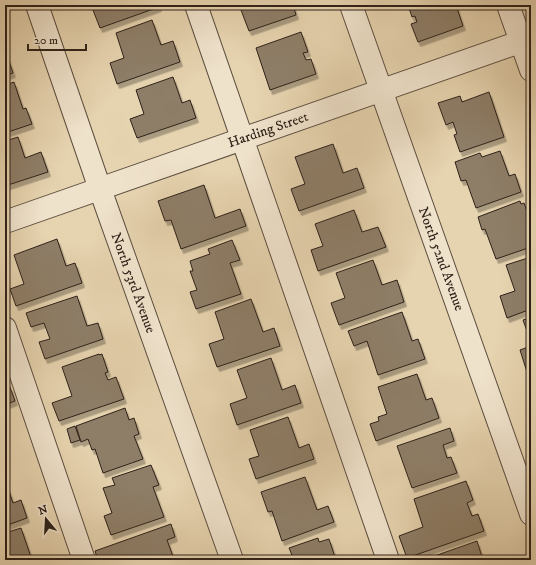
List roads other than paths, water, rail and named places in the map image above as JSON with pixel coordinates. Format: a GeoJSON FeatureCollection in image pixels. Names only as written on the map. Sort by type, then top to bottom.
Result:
{"type":"FeatureCollection","features":[{"type":"Feature","properties":{"kind":"street","name":"North 53rd Avenue"},"geometry":{"type":"LineString","coordinates":[[37,5],[100,189],[232,560]]}},
{"type":"Feature","properties":{"kind":"street"},"geometry":{"type":"LineString","coordinates":[[196,5],[388,560]]}},
{"type":"Feature","properties":{"kind":"street","name":"North 52nd Avenue"},"geometry":{"type":"LineString","coordinates":[[350,5],[531,514]]}},
{"type":"Feature","properties":{"kind":"street"},"geometry":{"type":"LineString","coordinates":[[508,5],[526,40],[531,70]]}},
{"type":"Feature","properties":{"kind":"street","name":"Harding Street"},"geometry":{"type":"LineString","coordinates":[[5,222],[526,40]]}},
{"type":"Feature","properties":{"kind":"street"},"geometry":{"type":"LineString","coordinates":[[5,328],[84,560]]}}]}
